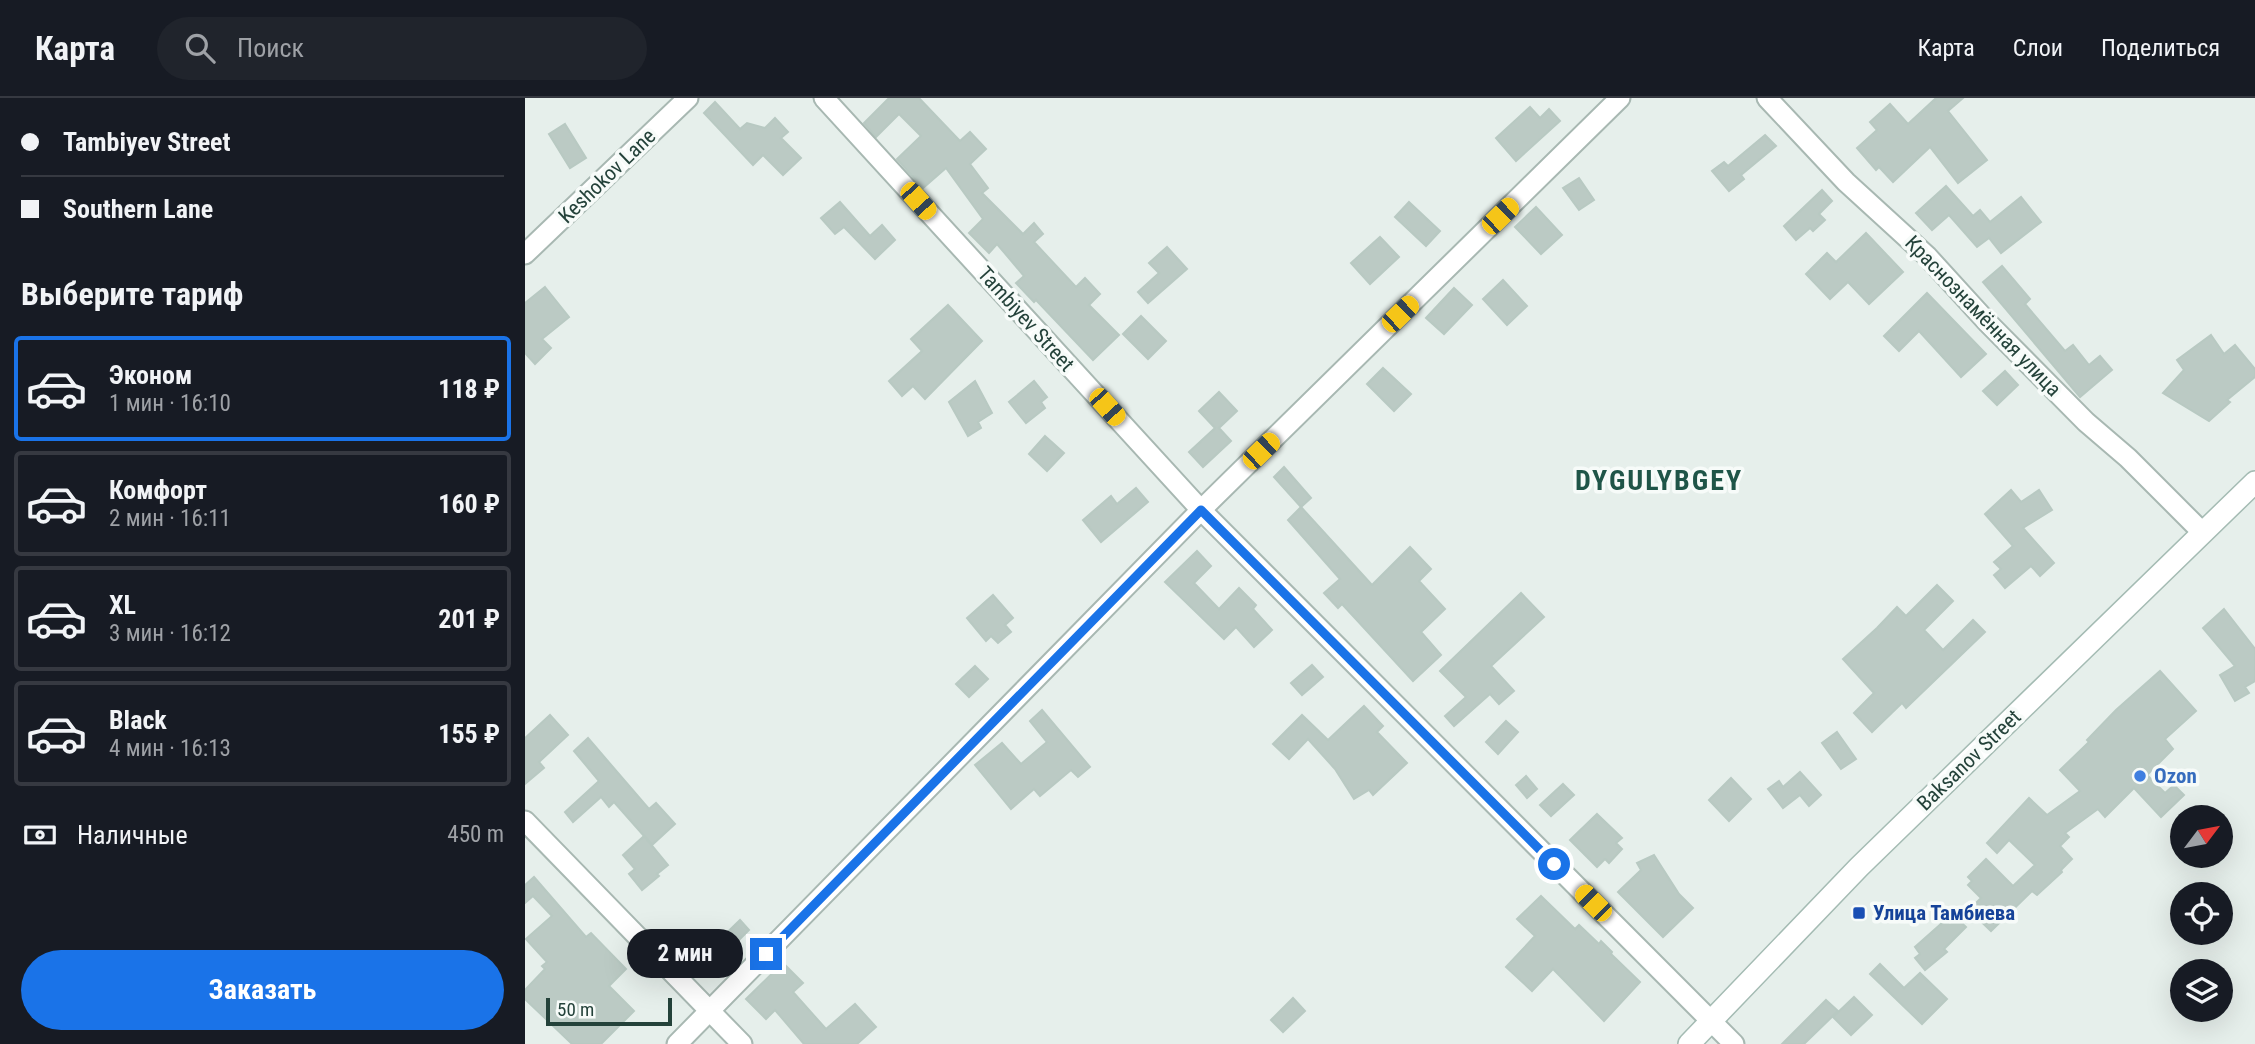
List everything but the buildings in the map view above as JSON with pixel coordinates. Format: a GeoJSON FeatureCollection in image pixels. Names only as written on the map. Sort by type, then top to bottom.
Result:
{"type":"FeatureCollection","features":[{"type":"Feature","properties":{"kind":"main road","name":"Baksanov Street"},"geometry":{"type":"LineString","coordinates":[[1689,1044],[1859,867],[2255,482]]}},
{"type":"Feature","properties":{"kind":"street","name":"Keshokov Lane"},"geometry":{"type":"LineString","coordinates":[[525,254],[688,98]]}},
{"type":"Feature","properties":{"kind":"street","name":"Tambiyev Street"},"geometry":{"type":"LineString","coordinates":[[824,98],[1201,510],[1734,1044]]}},
{"type":"Feature","properties":{"kind":"street"},"geometry":{"type":"LineString","coordinates":[[677,1044],[1201,510],[1619,98]]}},
{"type":"Feature","properties":{"kind":"street","name":"Краснознамённая улица"},"geometry":{"type":"LineString","coordinates":[[1766,98],[1846,182],[1927,256],[1988,323],[2086,422],[2128,458],[2202,532]]}},
{"type":"Feature","properties":{"kind":"street"},"geometry":{"type":"LineString","coordinates":[[525,821],[742,1044]]}},
{"type":"Feature","properties":{"kind":"place","name":"Ozon"},"geometry":{"type":"Point","coordinates":[2140,776]}},
{"type":"Feature","properties":{"kind":"place","name":"Улица Тамбиева"},"geometry":{"type":"Point","coordinates":[1859,913]}},
{"type":"Feature","properties":{"kind":"district","name":"DYGULYBGEY"},"geometry":{"type":"Point","coordinates":[1659,480]}},
{"type":"Feature","properties":{"kind":"route"},"geometry":{"type":"LineString","coordinates":[[766,954],[1201,510],[1554,864]]}}]}
